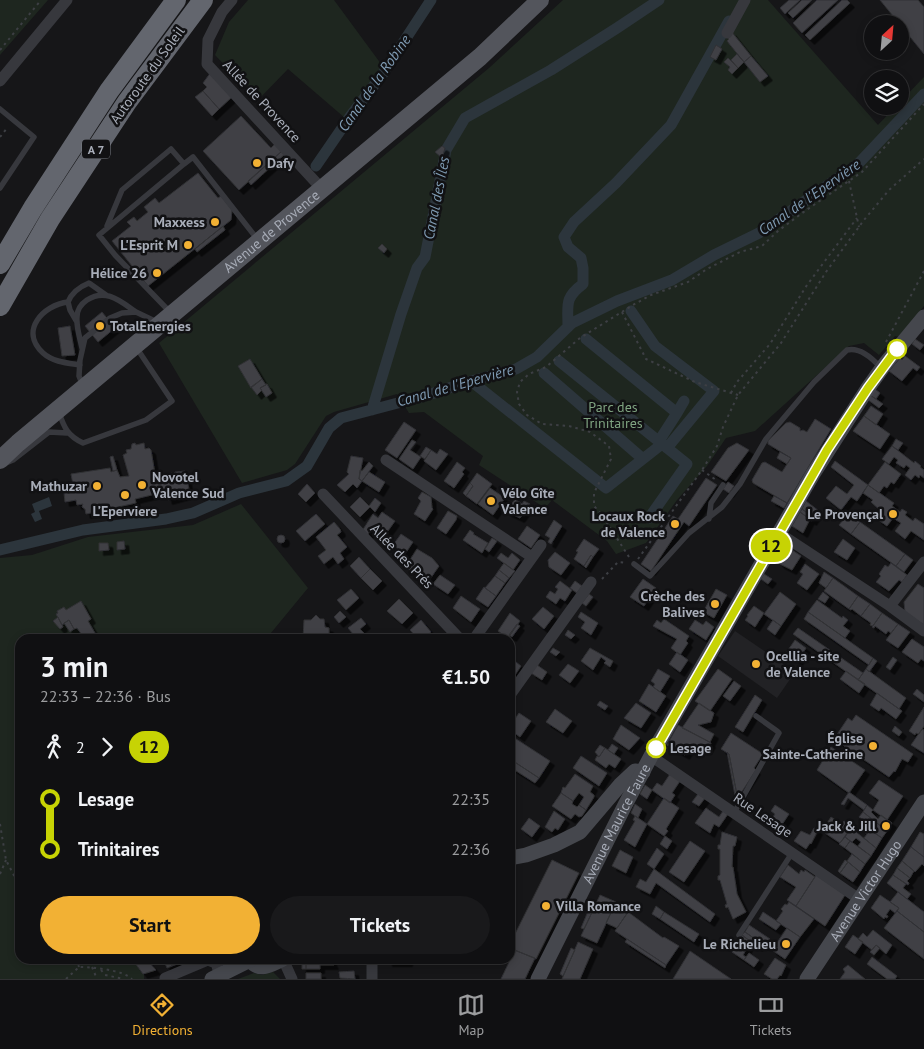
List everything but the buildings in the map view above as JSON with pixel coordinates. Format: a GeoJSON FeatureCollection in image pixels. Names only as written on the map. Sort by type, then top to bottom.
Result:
{"type":"FeatureCollection","features":[{"type":"Feature","properties":{"kind":"highway","name":"Autoroute du Soleil"},"geometry":{"type":"LineString","coordinates":[[0,264],[33,208],[109,91],[176,0]]}},
{"type":"Feature","properties":{"kind":"highway","name":"Autoroute du Soleil"},"geometry":{"type":"LineString","coordinates":[[0,306],[50,219],[127,102],[203,0]]}},
{"type":"Feature","properties":{"kind":"main road","name":"Avenue de Provence"},"geometry":{"type":"LineString","coordinates":[[0,460],[58,409],[480,57],[540,0]]}},
{"type":"Feature","properties":{"kind":"street"},"geometry":{"type":"LineString","coordinates":[[0,81],[67,0]]}},
{"type":"Feature","properties":{"kind":"street","name":"Allée de Provence"},"geometry":{"type":"LineString","coordinates":[[232,0],[222,12],[208,40],[207,64],[322,188]]}},
{"type":"Feature","properties":{"kind":"street"},"geometry":{"type":"LineString","coordinates":[[727,33],[745,0]]}},
{"type":"Feature","properties":{"kind":"street","name":"Avenue Maurice Faure"},"geometry":{"type":"LineString","coordinates":[[538,979],[651,756],[779,533],[878,364],[924,317]]}},
{"type":"Feature","properties":{"kind":"street"},"geometry":{"type":"LineString","coordinates":[[386,460],[532,557]]}},
{"type":"Feature","properties":{"kind":"street","name":"Allée des Prés"},"geometry":{"type":"LineString","coordinates":[[322,494],[455,634]]}},
{"type":"Feature","properties":{"kind":"street"},"geometry":{"type":"LineString","coordinates":[[779,533],[890,606],[924,631]]}},
{"type":"Feature","properties":{"kind":"street"},"geometry":{"type":"LineString","coordinates":[[478,634],[541,544]]}},
{"type":"Feature","properties":{"kind":"street"},"geometry":{"type":"LineString","coordinates":[[890,606],[924,562]]}},
{"type":"Feature","properties":{"kind":"street"},"geometry":{"type":"LineString","coordinates":[[515,686],[591,582]]}},
{"type":"Feature","properties":{"kind":"street","name":"Rue Lesage"},"geometry":{"type":"LineString","coordinates":[[651,756],[859,899]]}},
{"type":"Feature","properties":{"kind":"street"},"geometry":{"type":"LineString","coordinates":[[515,857],[554,846],[580,832],[620,785],[635,771],[643,772]]}},
{"type":"Feature","properties":{"kind":"street"},"geometry":{"type":"LineString","coordinates":[[606,802],[613,800],[625,805]]}},
{"type":"Feature","properties":{"kind":"street","name":"Avenue Victor Hugo"},"geometry":{"type":"LineString","coordinates":[[808,979],[924,802]]}},
{"type":"Feature","properties":{"kind":"street"},"geometry":{"type":"LineString","coordinates":[[165,978],[198,964]]}},
{"type":"Feature","properties":{"kind":"street"},"geometry":{"type":"LineString","coordinates":[[216,964],[216,977],[242,964]]}},
{"type":"Feature","properties":{"kind":"street"},"geometry":{"type":"LineString","coordinates":[[254,964],[265,968],[273,964]]}},
{"type":"Feature","properties":{"kind":"street"},"geometry":{"type":"LineString","coordinates":[[285,964],[292,979]]}},
{"type":"Feature","properties":{"kind":"street"},"geometry":{"type":"LineString","coordinates":[[372,964],[372,979]]}},
{"type":"Feature","properties":{"kind":"lane"},"geometry":{"type":"LineString","coordinates":[[0,109],[34,137],[0,188]]}},
{"type":"Feature","properties":{"kind":"lane"},"geometry":{"type":"LineString","coordinates":[[106,229],[122,190],[136,178],[171,149],[184,164]]}},
{"type":"Feature","properties":{"kind":"lane"},"geometry":{"type":"LineString","coordinates":[[166,319],[99,235],[106,229],[193,157],[259,241]]}},
{"type":"Feature","properties":{"kind":"lane"},"geometry":{"type":"LineString","coordinates":[[78,324],[68,302],[74,292],[89,283],[106,295],[118,299],[136,312]]}},
{"type":"Feature","properties":{"kind":"lane"},"geometry":{"type":"LineString","coordinates":[[82,349],[78,310],[84,302],[96,295],[106,295]]}},
{"type":"Feature","properties":{"kind":"lane"},"geometry":{"type":"LineString","coordinates":[[68,302],[52,306],[39,318],[34,324],[34,338],[42,352],[51,358],[65,363],[80,365]]}},
{"type":"Feature","properties":{"kind":"lane"},"geometry":{"type":"LineString","coordinates":[[84,388],[80,376],[80,365],[82,349],[86,338],[110,318],[122,313],[136,312],[166,319]]}},
{"type":"Feature","properties":{"kind":"lane"},"geometry":{"type":"LineString","coordinates":[[58,409],[67,433],[83,443],[146,420],[172,401],[147,366],[135,345]]}},
{"type":"Feature","properties":{"kind":"lane"},"geometry":{"type":"LineString","coordinates":[[634,564],[650,576],[688,533],[722,507],[740,484],[766,439],[814,382],[847,350],[854,349],[860,351],[878,364]]}},
{"type":"Feature","properties":{"kind":"lane"},"geometry":{"type":"LineString","coordinates":[[0,466],[13,460],[49,432],[67,433]]}},
{"type":"Feature","properties":{"kind":"lane"},"geometry":{"type":"LineString","coordinates":[[709,518],[711,503],[722,485]]}},
{"type":"Feature","properties":{"kind":"lane"},"geometry":{"type":"LineString","coordinates":[[734,813],[778,733],[756,716]]}},
{"type":"Feature","properties":{"kind":"lane"},"geometry":{"type":"LineString","coordinates":[[739,935],[792,853]]}},
{"type":"Feature","properties":{"kind":"path"},"geometry":{"type":"LineString","coordinates":[[0,50],[41,0]]}},
{"type":"Feature","properties":{"kind":"path"},"geometry":{"type":"LineString","coordinates":[[634,564],[594,506],[594,493],[611,459],[609,446],[590,432],[569,426],[542,424],[527,416],[519,404],[517,392],[520,382],[529,374],[554,362],[569,346],[651,295],[688,282],[707,269],[740,252],[762,246],[778,231],[862,172],[924,104]]}},
{"type":"Feature","properties":{"kind":"path"},"geometry":{"type":"LineString","coordinates":[[0,137],[14,121]]}},
{"type":"Feature","properties":{"kind":"path"},"geometry":{"type":"LineString","coordinates":[[634,564],[702,470],[717,446],[723,426],[738,394],[781,343],[826,272],[859,227],[889,190],[924,159]]}},
{"type":"Feature","properties":{"kind":"path"},"geometry":{"type":"LineString","coordinates":[[849,181],[859,227]]}},
{"type":"Feature","properties":{"kind":"path"},"geometry":{"type":"LineString","coordinates":[[732,393],[737,382],[770,344],[808,285],[857,218]]}},
{"type":"Feature","properties":{"kind":"path"},"geometry":{"type":"LineString","coordinates":[[878,364],[891,334],[924,272]]}},
{"type":"Feature","properties":{"kind":"path"},"geometry":{"type":"LineString","coordinates":[[622,312],[646,359],[695,382],[738,394]]}},
{"type":"Feature","properties":{"kind":"path"},"geometry":{"type":"LineString","coordinates":[[702,470],[722,485]]}},
{"type":"Feature","properties":{"kind":"path"},"geometry":{"type":"LineString","coordinates":[[591,582],[604,579],[618,562],[634,564]]}},
{"type":"Feature","properties":{"kind":"path"},"geometry":{"type":"LineString","coordinates":[[0,824],[6,860],[15,877]]}},
{"type":"Feature","properties":{"kind":"path"},"geometry":{"type":"LineString","coordinates":[[0,874],[6,860]]}},
{"type":"Feature","properties":{"kind":"path"},"geometry":{"type":"LineString","coordinates":[[66,979],[79,967],[92,967],[119,972],[130,976],[132,979]]}},
{"type":"Feature","properties":{"kind":"path"},"geometry":{"type":"LineString","coordinates":[[92,967],[97,979]]}},
{"type":"Feature","properties":{"kind":"path"},"geometry":{"type":"LineString","coordinates":[[101,970],[105,975],[124,979]]}},
{"type":"Feature","properties":{"kind":"shaded area"},"geometry":{"type":"Polygon","coordinates":[[[49,497],[52,506],[39,511],[42,519],[35,522],[31,514],[35,512],[32,504],[49,497]]]}},
{"type":"Feature","properties":{"kind":"shaded area","name":"Ocellia - site de Valence"},"geometry":{"type":"Polygon","coordinates":[[[735,631],[795,672],[777,698],[718,656],[735,631]]]}},
{"type":"Feature","properties":{"kind":"green space"},"geometry":{"type":"Polygon","coordinates":[[[0,0],[48,0],[0,55],[0,0]]]}},
{"type":"Feature","properties":{"kind":"green space"},"geometry":{"type":"Polygon","coordinates":[[[248,0],[334,0],[384,68],[345,118],[288,69],[258,100],[215,55],[229,22],[248,0]]]}},
{"type":"Feature","properties":{"kind":"green space","name":"Parc des Trinitaires"},"geometry":{"type":"Polygon","coordinates":[[[563,0],[768,0],[864,109],[864,115],[869,115],[878,125],[887,115],[909,115],[909,93],[924,77],[924,306],[899,337],[895,336],[879,355],[864,343],[849,346],[755,431],[726,438],[707,466],[677,500],[646,543],[616,554],[607,541],[552,500],[545,508],[479,465],[483,456],[424,412],[409,413],[397,394],[326,416],[295,464],[287,470],[242,483],[159,343],[489,68],[563,0]]]}},
{"type":"Feature","properties":{"kind":"green space"},"geometry":{"type":"Polygon","coordinates":[[[241,504],[308,588],[270,634],[15,634],[15,964],[137,964],[144,972],[144,979],[0,979],[0,558],[32,555],[88,537],[193,525],[241,504]]]}},
{"type":"Feature","properties":{"kind":"green space"},"geometry":{"type":"Polygon","coordinates":[[[273,972],[280,979],[238,979],[254,973],[262,975],[273,972]]]}},
{"type":"Feature","properties":{"kind":"waterway","name":"Canal de la Robine"},"geometry":{"type":"LineString","coordinates":[[316,166],[351,115],[382,75],[431,0]]}},
{"type":"Feature","properties":{"kind":"waterway","name":"Canal des Îles"},"geometry":{"type":"LineString","coordinates":[[372,410],[401,314],[417,268],[425,257],[446,150],[465,118],[551,70],[659,0]]}},
{"type":"Feature","properties":{"kind":"waterway","name":"Canal des Îles"},"geometry":{"type":"LineString","coordinates":[[568,327],[568,303],[573,294],[583,284],[583,268],[581,258],[568,247],[564,237],[574,222],[616,183],[671,125],[729,21]]}},
{"type":"Feature","properties":{"kind":"waterway","name":"Canal de l'Epervière"},"geometry":{"type":"LineString","coordinates":[[0,550],[83,530],[166,519],[193,513],[239,493],[286,481],[307,466],[329,428],[341,418],[516,369],[537,357],[572,323],[617,301],[672,280],[714,255],[759,233],[858,164],[924,94]]}},
{"type":"Feature","properties":{"kind":"waterway"},"geometry":{"type":"LineString","coordinates":[[631,311],[655,346],[714,391],[667,448]]}},
{"type":"Feature","properties":{"kind":"waterway"},"geometry":{"type":"LineString","coordinates":[[586,339],[677,413],[659,441]]}},
{"type":"Feature","properties":{"kind":"waterway"},"geometry":{"type":"LineString","coordinates":[[559,361],[687,464],[649,518]]}},
{"type":"Feature","properties":{"kind":"waterway"},"geometry":{"type":"LineString","coordinates":[[544,373],[643,459]]}},
{"type":"Feature","properties":{"kind":"waterway"},"geometry":{"type":"LineString","coordinates":[[471,381],[606,488],[662,444]]}},
{"type":"Feature","properties":{"kind":"waterway"},"geometry":{"type":"LineString","coordinates":[[677,413],[684,401]]}},
{"type":"Feature","properties":{"kind":"bus line","name":"12"},"geometry":{"type":"LineString","coordinates":[[656,748],[827,450],[868,388],[897,349]]}},
{"type":"Feature","properties":{"kind":"place","name":"Dafy"},"geometry":{"type":"Point","coordinates":[257,163]}},
{"type":"Feature","properties":{"kind":"place","name":"Maxxess"},"geometry":{"type":"Point","coordinates":[215,222]}},
{"type":"Feature","properties":{"kind":"place","name":"L'Esprit M"},"geometry":{"type":"Point","coordinates":[188,245]}},
{"type":"Feature","properties":{"kind":"place","name":"Hélice 26"},"geometry":{"type":"Point","coordinates":[157,273]}},
{"type":"Feature","properties":{"kind":"place","name":"TotalEnergies"},"geometry":{"type":"Point","coordinates":[100,326]}},
{"type":"Feature","properties":{"kind":"place","name":"Novotel Valence Sud"},"geometry":{"type":"Point","coordinates":[142,485]}},
{"type":"Feature","properties":{"kind":"place","name":"Mathuzar"},"geometry":{"type":"Point","coordinates":[97,486]}},
{"type":"Feature","properties":{"kind":"place","name":"L’Eperviere"},"geometry":{"type":"Point","coordinates":[125,495]}},
{"type":"Feature","properties":{"kind":"place","name":"Vélo Gîte Valence"},"geometry":{"type":"Point","coordinates":[491,501]}},
{"type":"Feature","properties":{"kind":"place","name":"Le Provençal"},"geometry":{"type":"Point","coordinates":[893,514]}},
{"type":"Feature","properties":{"kind":"place","name":"Locaux Rock de Valence"},"geometry":{"type":"Point","coordinates":[675,524]}},
{"type":"Feature","properties":{"kind":"place","name":"Crèche des Balives"},"geometry":{"type":"Point","coordinates":[715,604]}},
{"type":"Feature","properties":{"kind":"place","name":"Ocellia - site de Valence"},"geometry":{"type":"Point","coordinates":[756,664]}},
{"type":"Feature","properties":{"kind":"place","name":"Église Sainte-Catherine"},"geometry":{"type":"Point","coordinates":[873,746]}},
{"type":"Feature","properties":{"kind":"place","name":"Lesage"},"geometry":{"type":"Point","coordinates":[656,748]}},
{"type":"Feature","properties":{"kind":"place","name":"Jack & Jill"},"geometry":{"type":"Point","coordinates":[886,826]}},
{"type":"Feature","properties":{"kind":"place","name":"Villa Romance"},"geometry":{"type":"Point","coordinates":[546,906]}},
{"type":"Feature","properties":{"kind":"place","name":"Le Richelieu"},"geometry":{"type":"Point","coordinates":[786,944]}}]}
